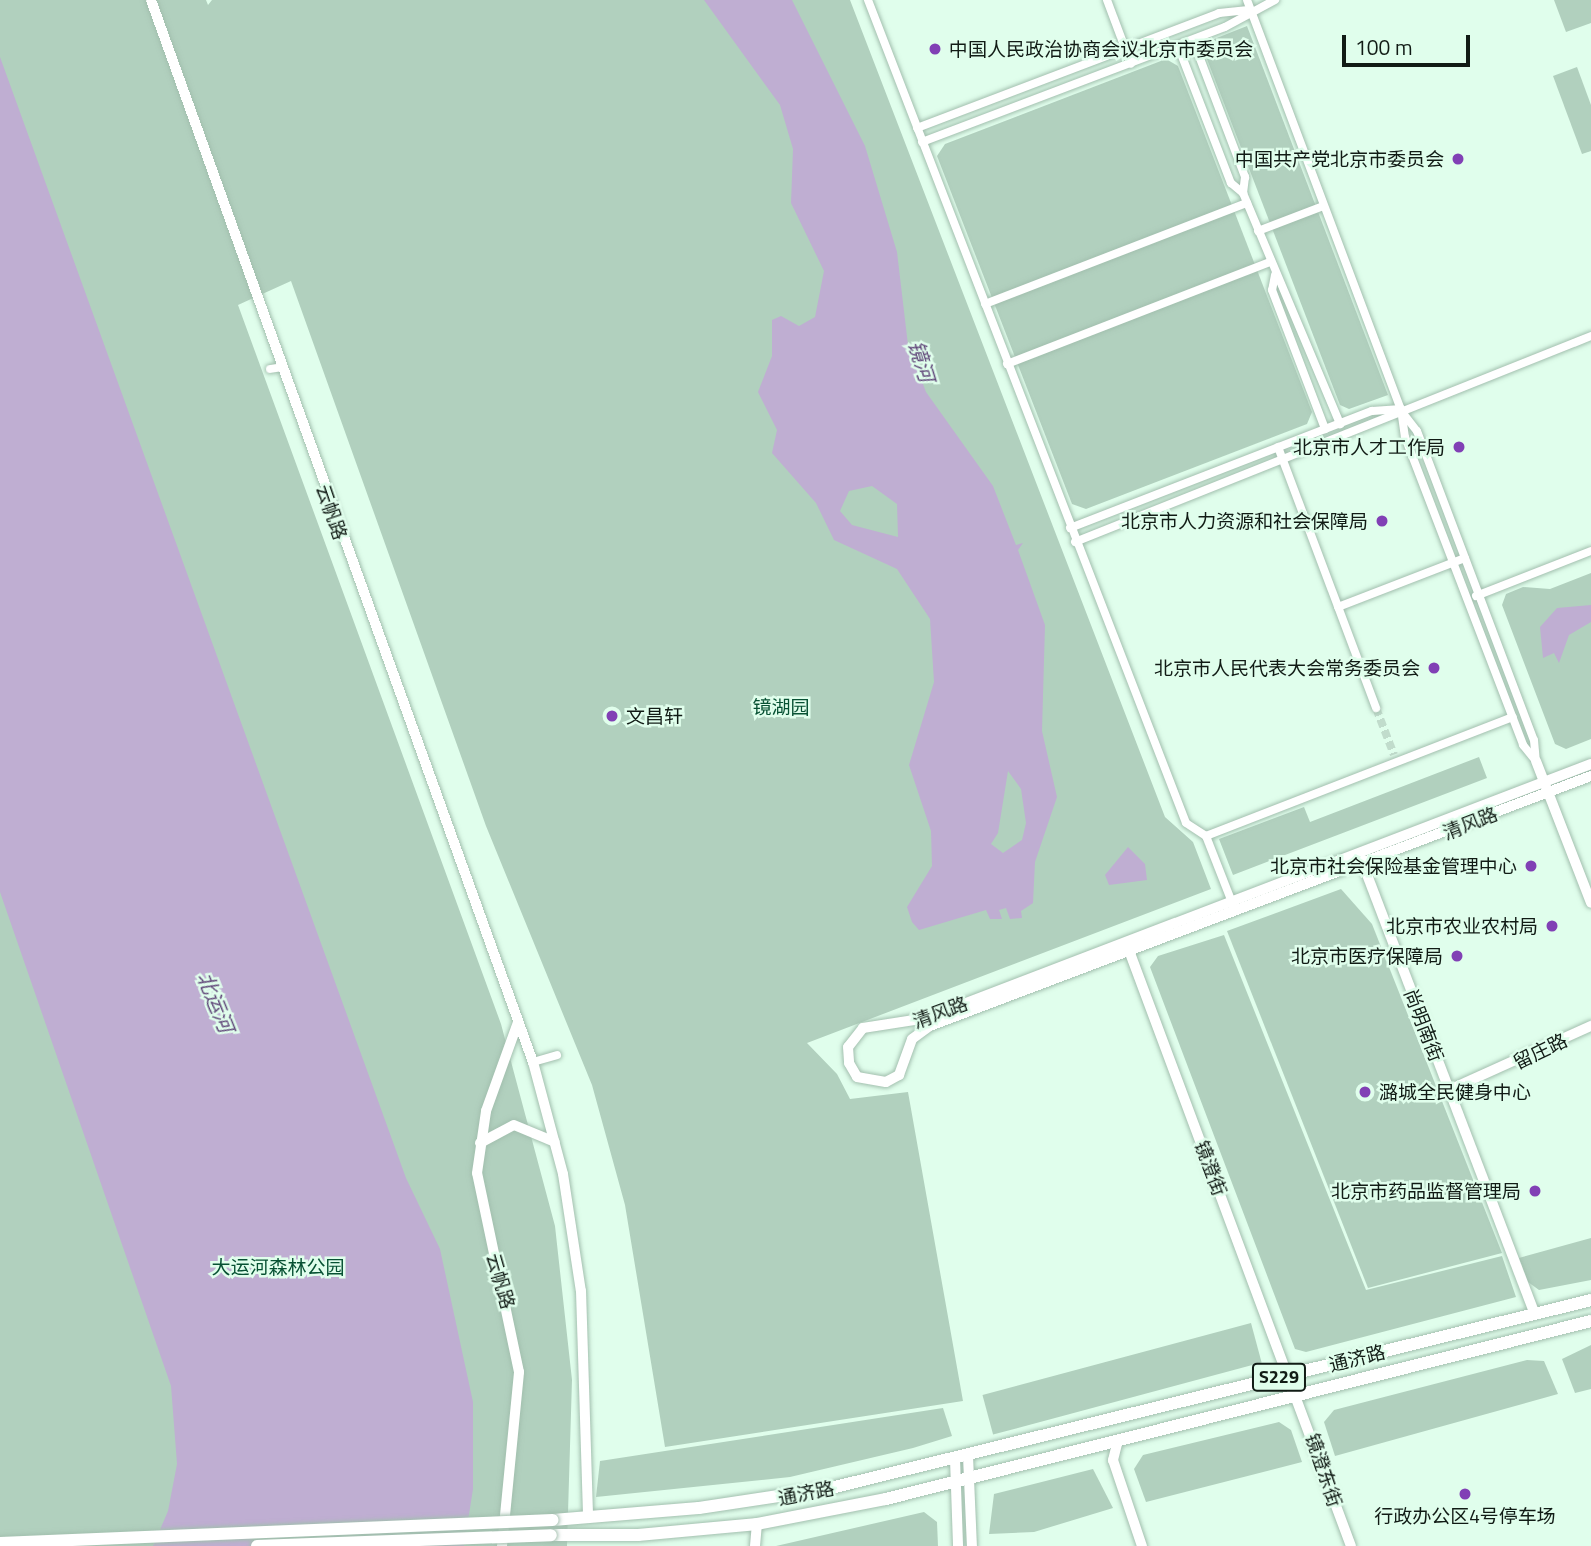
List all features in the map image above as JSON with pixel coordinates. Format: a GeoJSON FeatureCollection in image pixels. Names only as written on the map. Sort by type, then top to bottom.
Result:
{"type":"FeatureCollection","features":[{"type":"Feature","properties":{"kind":"main road","name":"通济路"},"geometry":{"type":"LineString","coordinates":[[0,1542],[553,1520],[762,1501],[961,1458],[1591,1300]]}},
{"type":"Feature","properties":{"kind":"main road","name":"通济路"},"geometry":{"type":"LineString","coordinates":[[257,1546],[551,1535],[581,1541],[757,1524],[969,1481],[1296,1394],[1591,1321]]}},
{"type":"Feature","properties":{"kind":"street","name":"云帆路"},"geometry":{"type":"LineString","coordinates":[[151,0],[533,1062],[555,1142],[582,1292],[588,1518]]}},
{"type":"Feature","properties":{"kind":"street"},"geometry":{"type":"LineString","coordinates":[[868,0],[1179,814],[1206,836],[1233,908]]}},
{"type":"Feature","properties":{"kind":"street"},"geometry":{"type":"LineString","coordinates":[[1107,0],[1131,64]]}},
{"type":"Feature","properties":{"kind":"street"},"geometry":{"type":"LineString","coordinates":[[1241,0],[1249,10]]}},
{"type":"Feature","properties":{"kind":"street"},"geometry":{"type":"LineString","coordinates":[[1247,0],[1401,409],[1453,563],[1513,717],[1547,788],[1591,903]]}},
{"type":"Feature","properties":{"kind":"street"},"geometry":{"type":"LineString","coordinates":[[922,142],[1193,40],[1249,10],[1275,0]]}},
{"type":"Feature","properties":{"kind":"street"},"geometry":{"type":"LineString","coordinates":[[917,128],[1219,13],[1249,10]]}},
{"type":"Feature","properties":{"kind":"street"},"geometry":{"type":"LineString","coordinates":[[1193,40],[1245,177],[1243,193]]}},
{"type":"Feature","properties":{"kind":"street"},"geometry":{"type":"LineString","coordinates":[[1178,46],[1231,183],[1243,193],[1275,275],[1286,285],[1340,424]]}},
{"type":"Feature","properties":{"kind":"street"},"geometry":{"type":"LineString","coordinates":[[985,304],[1247,203]]}},
{"type":"Feature","properties":{"kind":"street"},"geometry":{"type":"LineString","coordinates":[[1258,232],[1323,206]]}},
{"type":"Feature","properties":{"kind":"street"},"geometry":{"type":"LineString","coordinates":[[1007,364],[1270,261]]}},
{"type":"Feature","properties":{"kind":"street"},"geometry":{"type":"LineString","coordinates":[[1275,275],[1272,290],[1325,429]]}},
{"type":"Feature","properties":{"kind":"street"},"geometry":{"type":"LineString","coordinates":[[1070,528],[1325,429],[1401,409],[1591,336]]}},
{"type":"Feature","properties":{"kind":"street"},"geometry":{"type":"LineString","coordinates":[[270,369],[283,367]]}},
{"type":"Feature","properties":{"kind":"street"},"geometry":{"type":"LineString","coordinates":[[1075,542],[1378,426],[1401,409]]}},
{"type":"Feature","properties":{"kind":"street"},"geometry":{"type":"LineString","coordinates":[[1401,409],[1417,431],[1534,740],[1536,761]]}},
{"type":"Feature","properties":{"kind":"street"},"geometry":{"type":"LineString","coordinates":[[1278,447],[1377,708]]}},
{"type":"Feature","properties":{"kind":"street"},"geometry":{"type":"LineString","coordinates":[[1468,600],[1591,551]]}},
{"type":"Feature","properties":{"kind":"street"},"geometry":{"type":"LineString","coordinates":[[1338,607],[1465,558]]}},
{"type":"Feature","properties":{"kind":"street"},"geometry":{"type":"LineString","coordinates":[[1206,836],[1396,759],[1513,717]]}},
{"type":"Feature","properties":{"kind":"street","name":"清风路"},"geometry":{"type":"LineString","coordinates":[[1547,788],[1591,764]]}},
{"type":"Feature","properties":{"kind":"street","name":"清风路"},"geometry":{"type":"LineString","coordinates":[[1128,947],[918,1032],[899,1075],[886,1082],[857,1077],[849,1063],[848,1047],[863,1028],[904,1026],[1128,947],[1547,788],[1591,776]]}},
{"type":"Feature","properties":{"kind":"street","name":"尚明南街"},"geometry":{"type":"LineString","coordinates":[[1361,859],[1535,1314]]}},
{"type":"Feature","properties":{"kind":"street","name":"镜澄街"},"geometry":{"type":"LineString","coordinates":[[1128,947],[1296,1394]]}},
{"type":"Feature","properties":{"kind":"street","name":"云帆路"},"geometry":{"type":"LineString","coordinates":[[502,1546],[519,1372],[478,1195],[480,1143],[518,1021]]}},
{"type":"Feature","properties":{"kind":"street","name":"留庄路"},"geometry":{"type":"LineString","coordinates":[[1449,1090],[1591,1026]]}},
{"type":"Feature","properties":{"kind":"street"},"geometry":{"type":"LineString","coordinates":[[533,1062],[557,1055]]}},
{"type":"Feature","properties":{"kind":"street"},"geometry":{"type":"LineString","coordinates":[[480,1143],[514,1125],[555,1142]]}},
{"type":"Feature","properties":{"kind":"street","name":"镜澄东街"},"geometry":{"type":"LineString","coordinates":[[1296,1394],[1351,1546]]}},
{"type":"Feature","properties":{"kind":"street"},"geometry":{"type":"LineString","coordinates":[[1118,1440],[1113,1460],[1142,1546]]}},
{"type":"Feature","properties":{"kind":"street"},"geometry":{"type":"LineString","coordinates":[[961,1458],[969,1481],[972,1546]]}},
{"type":"Feature","properties":{"kind":"street"},"geometry":{"type":"LineString","coordinates":[[958,1546],[956,1484],[961,1458]]}},
{"type":"Feature","properties":{"kind":"street"},"geometry":{"type":"LineString","coordinates":[[755,1546],[757,1524]]}},
{"type":"Feature","properties":{"kind":"green space"},"geometry":{"type":"Polygon","coordinates":[[[0,0],[206,0],[208,5],[212,0],[850,0],[1165,817],[1193,842],[1211,889],[807,1043],[837,1074],[850,1099],[908,1092],[963,1401],[665,1447],[625,1205],[592,1085],[486,826],[291,281],[238,305],[501,1024],[555,1226],[572,1380],[567,1546],[0,1546],[0,0]]]}},
{"type":"Feature","properties":{"kind":"green space"},"geometry":{"type":"Polygon","coordinates":[[[1554,0],[1591,0],[1591,23],[1566,32],[1554,0]]]}},
{"type":"Feature","properties":{"kind":"green space"},"geometry":{"type":"Polygon","coordinates":[[[1247,26],[1388,395],[1349,409],[1340,405],[1205,54],[1209,41],[1247,26]]]}},
{"type":"Feature","properties":{"kind":"green space"},"geometry":{"type":"Polygon","coordinates":[[[1166,59],[1178,66],[1312,412],[1307,424],[1086,509],[1072,504],[937,156],[945,144],[1166,59]]]}},
{"type":"Feature","properties":{"kind":"green space"},"geometry":{"type":"Polygon","coordinates":[[[1577,67],[1591,105],[1591,151],[1582,154],[1553,76],[1577,67]]]}},
{"type":"Feature","properties":{"kind":"green space"},"geometry":{"type":"Polygon","coordinates":[[[1591,573],[1591,739],[1566,749],[1555,744],[1502,605],[1506,594],[1523,587],[1550,589],[1591,573]]]}},
{"type":"Feature","properties":{"kind":"green space"},"geometry":{"type":"Polygon","coordinates":[[[1479,757],[1487,778],[1233,875],[1219,839],[1304,807],[1310,822],[1479,757]]]}},
{"type":"Feature","properties":{"kind":"green space","name":"潞城全民健身中心"},"geometry":{"type":"Polygon","coordinates":[[[1341,889],[1372,924],[1502,1253],[1368,1288],[1227,931],[1341,889]]]}},
{"type":"Feature","properties":{"kind":"green space"},"geometry":{"type":"Polygon","coordinates":[[[1224,935],[1366,1290],[1502,1256],[1516,1297],[1306,1352],[1295,1349],[1150,967],[1158,956],[1224,935]]]}},
{"type":"Feature","properties":{"kind":"green space"},"geometry":{"type":"Polygon","coordinates":[[[1591,1238],[1591,1280],[1539,1290],[1528,1282],[1519,1258],[1591,1238]]]}},
{"type":"Feature","properties":{"kind":"green space"},"geometry":{"type":"Polygon","coordinates":[[[1251,1323],[1262,1363],[993,1435],[982,1395],[1251,1323]]]}},
{"type":"Feature","properties":{"kind":"green space"},"geometry":{"type":"Polygon","coordinates":[[[1591,1345],[1591,1389],[1575,1393],[1562,1359],[1591,1345]]]}},
{"type":"Feature","properties":{"kind":"green space"},"geometry":{"type":"Polygon","coordinates":[[[1527,1360],[1544,1361],[1558,1394],[1335,1456],[1324,1422],[1334,1410],[1527,1360]]]}},
{"type":"Feature","properties":{"kind":"green space"},"geometry":{"type":"Polygon","coordinates":[[[943,1408],[952,1436],[913,1448],[790,1477],[596,1497],[600,1461],[943,1408]]]}},
{"type":"Feature","properties":{"kind":"green space"},"geometry":{"type":"Polygon","coordinates":[[[1279,1422],[1291,1430],[1302,1462],[1146,1502],[1134,1469],[1143,1455],[1279,1422]]]}},
{"type":"Feature","properties":{"kind":"green space"},"geometry":{"type":"Polygon","coordinates":[[[1093,1469],[1113,1508],[1034,1532],[989,1534],[994,1494],[1093,1469]]]}},
{"type":"Feature","properties":{"kind":"green space"},"geometry":{"type":"Polygon","coordinates":[[[924,1512],[937,1522],[938,1546],[776,1546],[924,1512]]]}},
{"type":"Feature","properties":{"kind":"water"},"geometry":{"type":"Polygon","coordinates":[[[704,0],[792,0],[865,146],[897,252],[908,345],[926,392],[993,486],[1016,545],[1023,543],[1018,550],[1045,625],[1042,731],[1057,797],[1035,862],[1033,903],[1021,911],[1022,918],[1010,919],[1006,908],[999,910],[1002,919],[990,919],[986,910],[919,930],[912,922],[907,907],[932,866],[931,831],[909,765],[934,682],[930,619],[897,569],[834,540],[816,503],[772,453],[777,430],[758,392],[772,356],[772,320],[781,316],[799,326],[815,317],[824,271],[791,203],[793,149],[780,105],[704,0]],[[872,486],[849,491],[840,511],[852,525],[898,537],[897,504],[872,486]],[[1008,771],[998,833],[991,844],[1003,853],[1022,840],[1026,823],[1021,789],[1008,771]]]}},
{"type":"Feature","properties":{"kind":"water","name":"北运河"},"geometry":{"type":"Polygon","coordinates":[[[0,57],[406,1178],[440,1249],[473,1402],[473,1489],[464,1546],[153,1546],[168,1511],[177,1464],[171,1386],[0,892],[0,57]]]}},
{"type":"Feature","properties":{"kind":"water"},"geometry":{"type":"Polygon","coordinates":[[[1591,605],[1591,622],[1569,635],[1559,663],[1554,653],[1543,658],[1540,627],[1557,608],[1591,605]]]}},
{"type":"Feature","properties":{"kind":"water"},"geometry":{"type":"Polygon","coordinates":[[[1128,847],[1145,864],[1147,880],[1109,885],[1105,875],[1128,847]]]}},
{"type":"Feature","properties":{"kind":"tunnel"},"geometry":{"type":"LineString","coordinates":[[1376,708],[1394,755]]}},
{"type":"Feature","properties":{"kind":"place","name":"中国人民政治协商会议北京市委员会"},"geometry":{"type":"Point","coordinates":[935,49]}},
{"type":"Feature","properties":{"kind":"place","name":"中国共产党北京市委员会"},"geometry":{"type":"Point","coordinates":[1458,159]}},
{"type":"Feature","properties":{"kind":"place","name":"北京市人才工作局"},"geometry":{"type":"Point","coordinates":[1459,447]}},
{"type":"Feature","properties":{"kind":"place","name":"北京市人力资源和社会保障局"},"geometry":{"type":"Point","coordinates":[1382,521]}},
{"type":"Feature","properties":{"kind":"place","name":"北京市人民代表大会常务委员会"},"geometry":{"type":"Point","coordinates":[1434,668]}},
{"type":"Feature","properties":{"kind":"place","name":"文昌轩"},"geometry":{"type":"Point","coordinates":[612,716]}},
{"type":"Feature","properties":{"kind":"place","name":"北京市社会保险基金管理中心"},"geometry":{"type":"Point","coordinates":[1531,866]}},
{"type":"Feature","properties":{"kind":"place","name":"北京市农业农村局"},"geometry":{"type":"Point","coordinates":[1552,926]}},
{"type":"Feature","properties":{"kind":"place","name":"北京市医疗保障局"},"geometry":{"type":"Point","coordinates":[1457,956]}},
{"type":"Feature","properties":{"kind":"place","name":"潞城全民健身中心"},"geometry":{"type":"Point","coordinates":[1365,1092]}},
{"type":"Feature","properties":{"kind":"place","name":"北京市药品监督管理局"},"geometry":{"type":"Point","coordinates":[1535,1191]}},
{"type":"Feature","properties":{"kind":"place","name":"行政办公区4号停车场"},"geometry":{"type":"Point","coordinates":[1465,1494]}},
{"type":"Feature","properties":{"kind":"water label","name":"镜河"},"geometry":{"type":"Point","coordinates":[922,361]}},
{"type":"Feature","properties":{"kind":"park label","name":"镜湖园"},"geometry":{"type":"Point","coordinates":[781,707]}},
{"type":"Feature","properties":{"kind":"park label","name":"大运河森林公园"},"geometry":{"type":"Point","coordinates":[278,1267]}}]}
